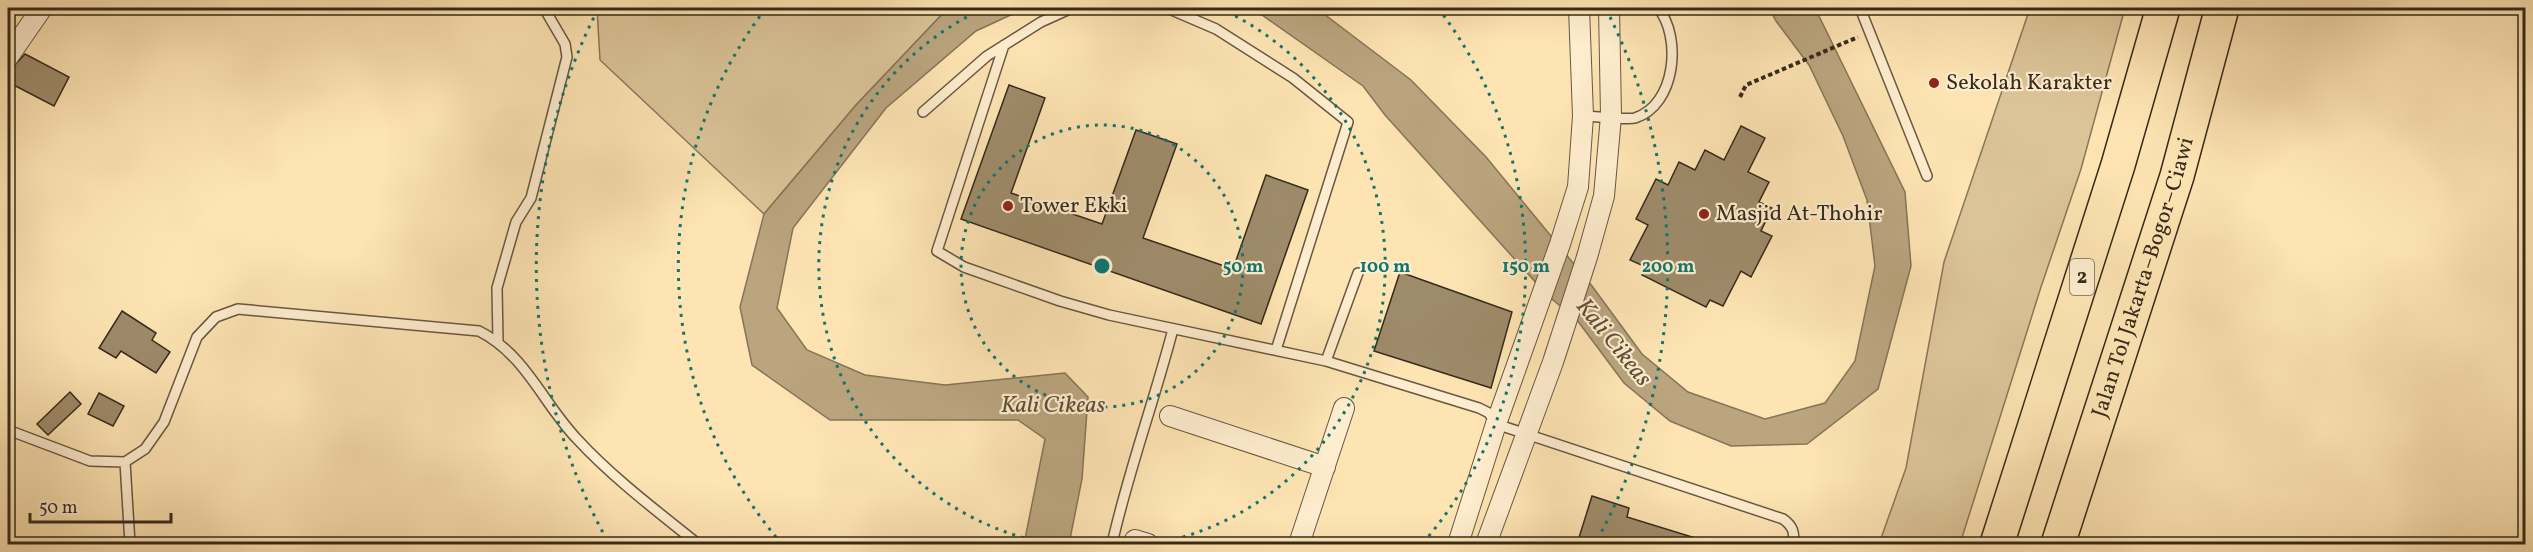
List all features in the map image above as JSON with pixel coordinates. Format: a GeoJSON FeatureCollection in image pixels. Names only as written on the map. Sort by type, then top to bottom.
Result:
{"type":"FeatureCollection","features":[{"type":"Feature","properties":{"kind":"highway","name":"2"},"geometry":{"type":"LineString","coordinates":[[1997,544],[2118,165],[2163,8]]}},
{"type":"Feature","properties":{"kind":"highway","name":"Jalan Tol Jakarta–Bogor–Ciawi"},"geometry":{"type":"LineString","coordinates":[[2058,544],[2177,176],[2223,8]]}},
{"type":"Feature","properties":{"kind":"street"},"geometry":{"type":"LineString","coordinates":[[8,57],[42,8]]}},
{"type":"Feature","properties":{"kind":"street"},"geometry":{"type":"LineString","coordinates":[[1486,544],[1553,362],[1587,257],[1604,195],[1611,116],[1609,8]]}},
{"type":"Feature","properties":{"kind":"street"},"geometry":{"type":"LineString","coordinates":[[1458,544],[1496,424],[1578,187],[1584,116],[1583,9]]}},
{"type":"Feature","properties":{"kind":"street"},"geometry":{"type":"LineString","coordinates":[[1299,544],[1344,408]]}},
{"type":"Feature","properties":{"kind":"street"},"geometry":{"type":"LineString","coordinates":[[1170,416],[1325,467]]}},
{"type":"Feature","properties":{"kind":"lane"},"geometry":{"type":"LineString","coordinates":[[498,341],[497,288],[516,222],[531,198],[567,57],[565,44],[544,8]]}},
{"type":"Feature","properties":{"kind":"lane"},"geometry":{"type":"LineString","coordinates":[[923,112],[987,56],[1041,22],[1072,8]]}},
{"type":"Feature","properties":{"kind":"lane"},"geometry":{"type":"LineString","coordinates":[[1167,8],[1216,29],[1293,78],[1348,122],[1276,350]]}},
{"type":"Feature","properties":{"kind":"lane"},"geometry":{"type":"LineString","coordinates":[[1584,116],[1633,119],[1646,112],[1661,96],[1670,76],[1671,50],[1667,24],[1658,8]]}},
{"type":"Feature","properties":{"kind":"lane"},"geometry":{"type":"LineString","coordinates":[[1855,8],[1864,34]]}},
{"type":"Feature","properties":{"kind":"lane"},"geometry":{"type":"LineString","coordinates":[[1860,8],[1927,176]]}},
{"type":"Feature","properties":{"kind":"lane"},"geometry":{"type":"LineString","coordinates":[[1004,45],[937,252],[963,267],[1060,301],[1109,315],[1326,361],[1479,408],[1489,413],[1496,424],[1783,519],[1791,524],[1794,532],[1793,544]]}},
{"type":"Feature","properties":{"kind":"lane"},"geometry":{"type":"LineString","coordinates":[[1326,361],[1358,273]]}},
{"type":"Feature","properties":{"kind":"lane"},"geometry":{"type":"LineString","coordinates":[[8,430],[90,461],[124,462],[145,449],[164,422],[197,337],[216,316],[238,309],[479,331],[498,341],[516,357],[576,438],[642,499],[698,544]]}},
{"type":"Feature","properties":{"kind":"lane"},"geometry":{"type":"LineString","coordinates":[[1113,544],[1122,501],[1156,394],[1173,329]]}},
{"type":"Feature","properties":{"kind":"lane"},"geometry":{"type":"LineString","coordinates":[[124,462],[130,544]]}},
{"type":"Feature","properties":{"kind":"path"},"geometry":{"type":"LineString","coordinates":[[1740,97],[1746,86],[1850,40]]}},
{"type":"Feature","properties":{"kind":"shaded area"},"geometry":{"type":"Polygon","coordinates":[[[597,8],[948,8],[856,105],[764,214],[600,60],[597,8]]]}},
{"type":"Feature","properties":{"kind":"shaded area"},"geometry":{"type":"Polygon","coordinates":[[[2030,8],[2125,8],[2081,169],[2041,287],[1960,544],[1879,544],[1906,468],[1944,262],[2030,8]]]}},
{"type":"Feature","properties":{"kind":"water","name":"Kali Cikeas"},"geometry":{"type":"Polygon","coordinates":[[[948,8],[1026,8],[976,31],[886,108],[793,228],[777,308],[807,350],[865,375],[945,385],[1065,373],[1088,397],[1082,479],[1069,544],[1024,544],[1045,439],[1018,420],[830,420],[752,365],[740,307],[764,214],[856,105],[948,8]]]}},
{"type":"Feature","properties":{"kind":"water","name":"Kali Cikeas"},"geometry":{"type":"Polygon","coordinates":[[[1252,8],[1316,8],[1411,80],[1486,157],[1592,286],[1642,354],[1688,392],[1765,419],[1825,403],[1855,361],[1875,266],[1867,200],[1843,136],[1809,65],[1769,8],[1815,8],[1905,192],[1911,266],[1878,389],[1807,444],[1731,446],[1670,421],[1624,383],[1577,320],[1547,295],[1385,115],[1363,86],[1252,8]]]}},
{"type":"Feature","properties":{"kind":"building"},"geometry":{"type":"Polygon","coordinates":[[[25,54],[69,77],[54,106],[8,82],[12,68],[25,54]]]}},
{"type":"Feature","properties":{"kind":"building","name":"Tower Ekki"},"geometry":{"type":"Polygon","coordinates":[[[1009,85],[1045,98],[1011,193],[1102,224],[1136,130],[1177,144],[1143,238],[1233,269],[1266,175],[1308,190],[1261,324],[961,219],[1009,85]]]}},
{"type":"Feature","properties":{"kind":"building","name":"Masjid At-Thohir"},"geometry":{"type":"Polygon","coordinates":[[[1741,126],[1765,138],[1748,172],[1769,182],[1759,202],[1772,208],[1761,231],[1772,236],[1751,277],[1741,271],[1723,306],[1710,300],[1706,307],[1642,275],[1646,267],[1630,260],[1648,225],[1636,219],[1656,179],[1668,185],[1679,162],[1695,170],[1705,150],[1724,160],[1741,126]]]}},
{"type":"Feature","properties":{"kind":"building"},"geometry":{"type":"Polygon","coordinates":[[[1400,272],[1512,312],[1491,388],[1374,351],[1400,272]]]}},
{"type":"Feature","properties":{"kind":"building"},"geometry":{"type":"Polygon","coordinates":[[[122,311],[156,333],[152,340],[170,352],[156,373],[121,351],[116,358],[99,348],[122,311]]]}},
{"type":"Feature","properties":{"kind":"building"},"geometry":{"type":"Polygon","coordinates":[[[70,392],[81,404],[48,435],[37,424],[70,392]]]}},
{"type":"Feature","properties":{"kind":"building"},"geometry":{"type":"Polygon","coordinates":[[[99,393],[124,406],[113,426],[88,414],[99,393]]]}},
{"type":"Feature","properties":{"kind":"building"},"geometry":{"type":"Polygon","coordinates":[[[1592,496],[1629,508],[1627,517],[1705,541],[1704,544],[1577,544],[1592,496]]]}},
{"type":"Feature","properties":{"kind":"place","name":"Sekolah Karakter"},"geometry":{"type":"Point","coordinates":[1934,83]}},
{"type":"Feature","properties":{"kind":"place","name":"Tower Ekki"},"geometry":{"type":"Point","coordinates":[1008,206]}},
{"type":"Feature","properties":{"kind":"place","name":"Masjid At-Thohir"},"geometry":{"type":"Point","coordinates":[1704,214]}}]}
